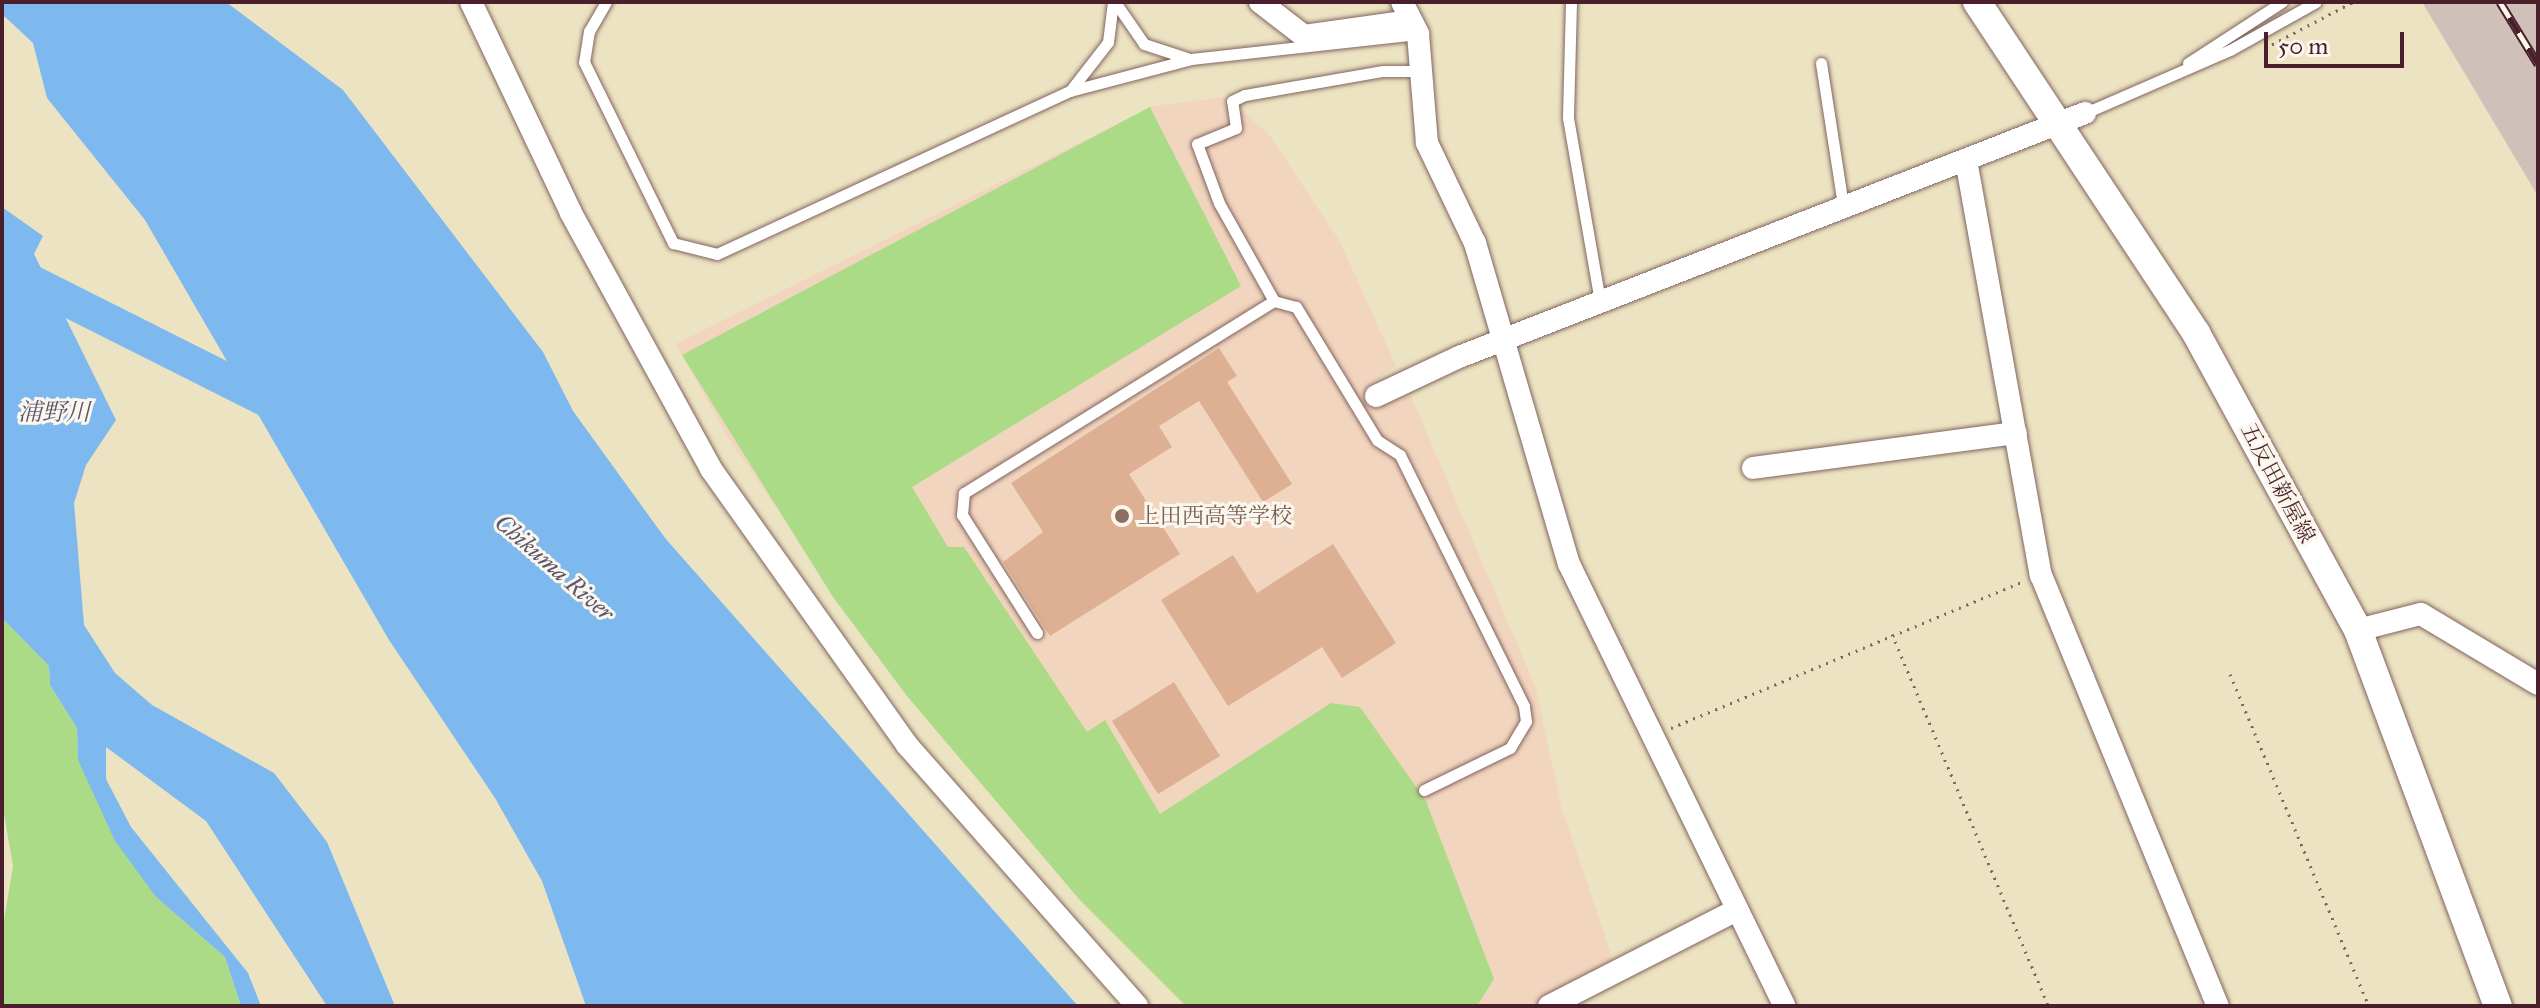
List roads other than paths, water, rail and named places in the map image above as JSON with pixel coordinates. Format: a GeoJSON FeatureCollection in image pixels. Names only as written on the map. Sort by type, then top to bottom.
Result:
{"type":"FeatureCollection","features":[{"type":"Feature","properties":{"kind":"street"},"geometry":{"type":"LineString","coordinates":[[471,2],[571,213],[711,469],[907,745],[1137,1006]]}},
{"type":"Feature","properties":{"kind":"street"},"geometry":{"type":"LineString","coordinates":[[1260,2],[1304,36],[1410,19],[1424,71],[1427,143],[1475,243],[1569,564],[1785,1006]]}},
{"type":"Feature","properties":{"kind":"street","name":"五反田新屋線"},"geometry":{"type":"LineString","coordinates":[[1977,2],[2073,118],[2196,333],[2358,630],[2498,1006]]}},
{"type":"Feature","properties":{"kind":"street"},"geometry":{"type":"LineString","coordinates":[[1376,396],[1503,340],[1843,205],[2073,118]]}},
{"type":"Feature","properties":{"kind":"street"},"geometry":{"type":"LineString","coordinates":[[1966,160],[2041,575],[2218,1006]]}},
{"type":"Feature","properties":{"kind":"street"},"geometry":{"type":"LineString","coordinates":[[1753,468],[2016,433]]}},
{"type":"Feature","properties":{"kind":"street"},"geometry":{"type":"LineString","coordinates":[[2358,630],[2421,614],[2538,684]]}},
{"type":"Feature","properties":{"kind":"street"},"geometry":{"type":"LineString","coordinates":[[1558,1004],[1737,910]]}},
{"type":"Feature","properties":{"kind":"lane"},"geometry":{"type":"LineString","coordinates":[[606,2],[589,31],[584,62],[657,216],[673,243],[693,253],[750,245],[1070,91],[1191,59],[1410,19]]}},
{"type":"Feature","properties":{"kind":"lane"},"geometry":{"type":"LineString","coordinates":[[1070,91],[1108,42],[1114,2]]}},
{"type":"Feature","properties":{"kind":"lane"},"geometry":{"type":"LineString","coordinates":[[1114,2],[1144,44],[1191,59]]}},
{"type":"Feature","properties":{"kind":"lane"},"geometry":{"type":"LineString","coordinates":[[1571,2],[1568,118],[1600,302]]}},
{"type":"Feature","properties":{"kind":"lane"},"geometry":{"type":"LineString","coordinates":[[2178,71],[2282,2]]}},
{"type":"Feature","properties":{"kind":"lane"},"geometry":{"type":"LineString","coordinates":[[2073,118],[2178,71],[2316,2]]}},
{"type":"Feature","properties":{"kind":"lane"},"geometry":{"type":"LineString","coordinates":[[1821,63],[1843,205]]}},
{"type":"Feature","properties":{"kind":"lane"},"geometry":{"type":"LineString","coordinates":[[1424,71],[1383,71],[1245,95],[1232,101],[1236,128],[1197,144],[1219,203],[1274,301],[1296,307],[1377,440],[1400,455],[1524,706],[1526,721],[1510,748],[1424,790]]}},
{"type":"Feature","properties":{"kind":"lane"},"geometry":{"type":"LineString","coordinates":[[1037,633],[962,515],[964,493],[1274,301]]}},
{"type":"Feature","properties":{"kind":"lane"},"geometry":{"type":"LineString","coordinates":[[1355,406],[1376,396]]}},
{"type":"Feature","properties":{"kind":"water"},"geometry":{"type":"Polygon","coordinates":[[[2,2],[226,2],[343,90],[543,352],[573,411],[665,538],[1078,1006],[586,1006],[542,881],[495,798],[389,640],[145,220],[47,98],[33,43],[2,14],[2,2]]]}},
{"type":"Feature","properties":{"kind":"water","name":"浦野川"},"geometry":{"type":"Polygon","coordinates":[[[2,207],[43,236],[34,254],[116,420],[86,465],[74,503],[84,625],[115,673],[152,705],[274,773],[327,842],[395,1006],[327,1006],[206,821],[106,747],[106,779],[131,827],[248,973],[261,1006],[241,1006],[225,957],[156,897],[115,841],[78,760],[77,728],[50,685],[49,666],[2,618],[2,207]]]}},
{"type":"Feature","properties":{"kind":"waterway","name":"Chikuma River"},"geometry":{"type":"LineString","coordinates":[[2,267],[282,408]]}},
{"type":"Feature","properties":{"kind":"railway"},"geometry":{"type":"LineString","coordinates":[[2500,2],[2538,64]]}},
{"type":"Feature","properties":{"kind":"place","name":"上田西高等学校"},"geometry":{"type":"Point","coordinates":[1122,516]}}]}
